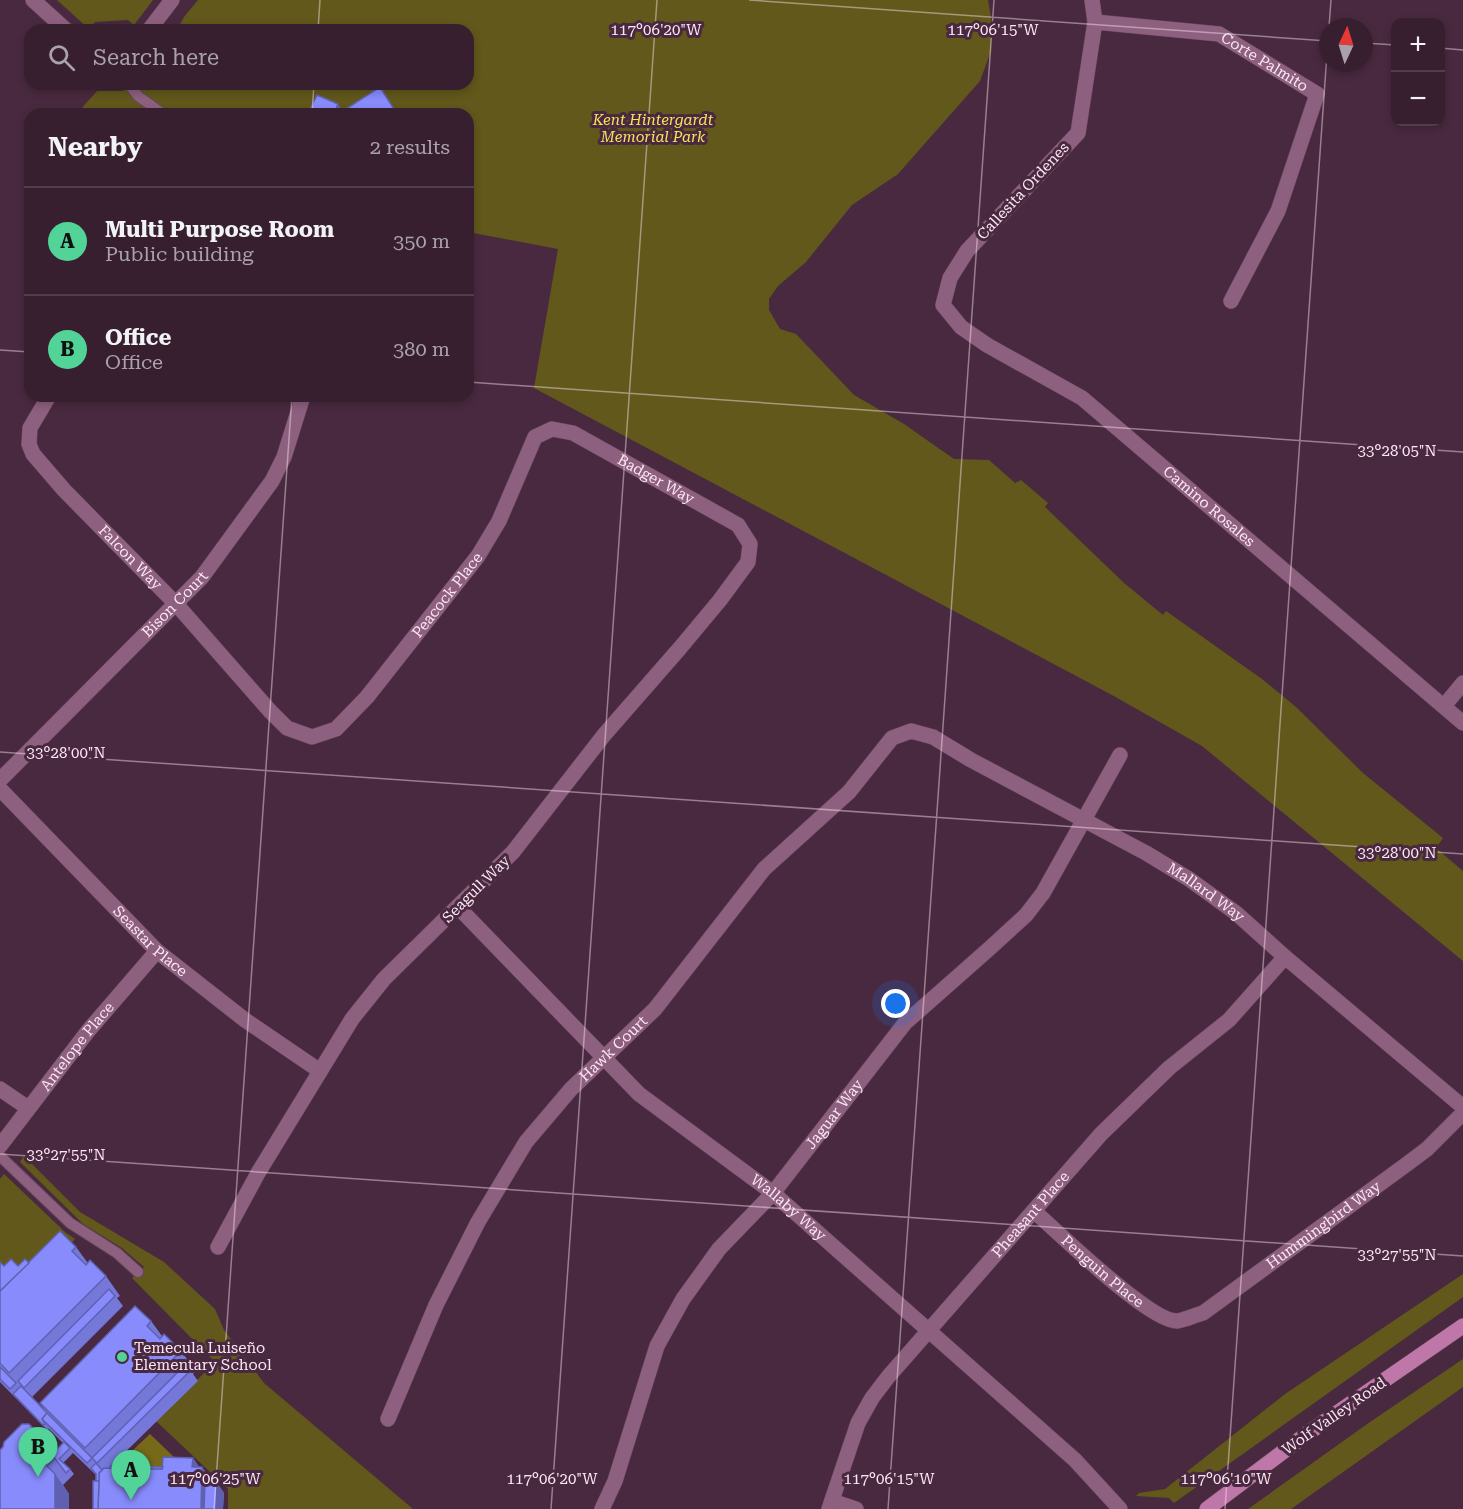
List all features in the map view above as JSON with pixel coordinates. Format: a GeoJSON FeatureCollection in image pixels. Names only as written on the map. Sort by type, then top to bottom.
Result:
{"type":"FeatureCollection","features":[{"type":"Feature","properties":{"kind":"main road","name":"Wolf Valley Road"},"geometry":{"type":"LineString","coordinates":[[1207,1509],[1308,1433],[1463,1326]]}},
{"type":"Feature","properties":{"kind":"street"},"geometry":{"type":"LineString","coordinates":[[33,0],[59,24]]}},
{"type":"Feature","properties":{"kind":"street"},"geometry":{"type":"LineString","coordinates":[[154,24],[172,0]]}},
{"type":"Feature","properties":{"kind":"street","name":"Callesita Ordenes"},"geometry":{"type":"LineString","coordinates":[[943,305],[950,278],[967,251],[1078,133],[1095,22],[1092,0]]}},
{"type":"Feature","properties":{"kind":"street","name":"Corte Palmito"},"geometry":{"type":"LineString","coordinates":[[1095,22],[1219,34],[1317,94],[1278,211],[1232,301]]}},
{"type":"Feature","properties":{"kind":"street","name":"Camino Rosales"},"geometry":{"type":"LineString","coordinates":[[943,305],[961,327],[978,339],[1082,398],[1463,723]]}},
{"type":"Feature","properties":{"kind":"street","name":"Falcon Way"},"geometry":{"type":"LineString","coordinates":[[46,402],[30,428],[29,444],[33,454],[64,490],[177,605],[270,711],[287,728],[312,737]]}},
{"type":"Feature","properties":{"kind":"street","name":"Bison Court"},"geometry":{"type":"LineString","coordinates":[[0,780],[105,673],[177,605],[202,577],[272,481],[284,457],[301,402]]}},
{"type":"Feature","properties":{"kind":"street","name":"Badger Way"},"geometry":{"type":"LineString","coordinates":[[552,429],[573,433],[738,525],[750,544]]}},
{"type":"Feature","properties":{"kind":"street","name":"Peacock Place"},"geometry":{"type":"LineString","coordinates":[[312,737],[336,729],[367,697],[478,556],[499,521],[535,437],[552,429]]}},
{"type":"Feature","properties":{"kind":"street","name":"Seagull Way"},"geometry":{"type":"LineString","coordinates":[[218,1247],[258,1173],[352,1019],[384,979],[513,852],[604,735],[720,600],[748,562],[750,544]]}},
{"type":"Feature","properties":{"kind":"street"},"geometry":{"type":"LineString","coordinates":[[1444,706],[1463,683]]}},
{"type":"Feature","properties":{"kind":"street","name":"Mallard Way"},"geometry":{"type":"LineString","coordinates":[[911,731],[933,737],[970,760],[1146,853],[1189,879],[1236,913],[1463,1107]]}},
{"type":"Feature","properties":{"kind":"street","name":"Hawk Court"},"geometry":{"type":"LineString","coordinates":[[388,1419],[436,1305],[478,1222],[526,1143],[571,1089],[655,1009],[764,869],[849,792],[892,738],[911,731]]}},
{"type":"Feature","properties":{"kind":"street","name":"Jaguar Way"},"geometry":{"type":"LineString","coordinates":[[602,1509],[615,1481],[657,1346],[677,1308],[719,1249],[773,1193],[905,1023],[1026,915],[1043,893],[1120,755]]}},
{"type":"Feature","properties":{"kind":"street","name":"Seastar Place"},"geometry":{"type":"LineString","coordinates":[[0,789],[157,951],[245,1020],[320,1071]]}},
{"type":"Feature","properties":{"kind":"street","name":"Wallaby Way"},"geometry":{"type":"LineString","coordinates":[[458,907],[639,1094],[773,1193],[1075,1460],[1120,1509]]}},
{"type":"Feature","properties":{"kind":"street","name":"Antelope Place"},"geometry":{"type":"LineString","coordinates":[[0,1146],[88,1031],[157,951]]}},
{"type":"Feature","properties":{"kind":"street","name":"Pheasant Place"},"geometry":{"type":"LineString","coordinates":[[830,1505],[858,1423],[888,1377],[1101,1134],[1169,1068],[1229,1020],[1285,957]]}},
{"type":"Feature","properties":{"kind":"street"},"geometry":{"type":"LineString","coordinates":[[0,1089],[28,1108]]}},
{"type":"Feature","properties":{"kind":"street","name":"Hummingbird Way"},"geometry":{"type":"LineString","coordinates":[[1175,1321],[1203,1313],[1414,1159],[1463,1113]]}},
{"type":"Feature","properties":{"kind":"street","name":"Penguin Place"},"geometry":{"type":"LineString","coordinates":[[1035,1212],[1122,1289],[1150,1310],[1175,1321]]}},
{"type":"Feature","properties":{"kind":"street"},"geometry":{"type":"LineString","coordinates":[[830,1505],[856,1509]]}},
{"type":"Feature","properties":{"kind":"lane"},"geometry":{"type":"LineString","coordinates":[[134,90],[155,108]]}},
{"type":"Feature","properties":{"kind":"lane"},"geometry":{"type":"LineString","coordinates":[[0,1156],[70,1223],[117,1253],[138,1272]]}},
{"type":"Feature","properties":{"kind":"green space"},"geometry":{"type":"Polygon","coordinates":[[[57,0],[153,0],[135,24],[128,20],[83,24],[57,0]]]}},
{"type":"Feature","properties":{"kind":"green space","name":"Kent Hintergardt Memorial Park"},"geometry":{"type":"Polygon","coordinates":[[[198,0],[988,0],[991,17],[991,51],[980,81],[898,174],[852,205],[806,262],[778,286],[769,299],[769,310],[780,329],[796,334],[854,395],[904,424],[954,459],[989,460],[1015,483],[1021,480],[1048,503],[1045,507],[1124,583],[1163,615],[1166,611],[1262,679],[1296,707],[1363,773],[1443,838],[1436,848],[1463,871],[1463,961],[1202,746],[1112,695],[534,388],[558,249],[474,233],[474,108],[82,108],[97,91],[474,90],[474,24],[180,24],[198,0]]]}},
{"type":"Feature","properties":{"kind":"green space"},"geometry":{"type":"Polygon","coordinates":[[[24,1156],[80,1212],[164,1262],[215,1309],[224,1330],[264,1383],[413,1509],[228,1509],[228,1489],[156,1421],[215,1362],[132,1278],[144,1267],[122,1248],[83,1224],[20,1162],[24,1156]]]}},
{"type":"Feature","properties":{"kind":"green space"},"geometry":{"type":"Polygon","coordinates":[[[4,1174],[75,1239],[66,1249],[0,1273],[0,1179],[4,1174]]]}},
{"type":"Feature","properties":{"kind":"green space"},"geometry":{"type":"Polygon","coordinates":[[[1463,1274],[1463,1297],[1174,1503],[1169,1498],[1136,1496],[1139,1493],[1165,1489],[1285,1394],[1463,1274]]]}},
{"type":"Feature","properties":{"kind":"green space"},"geometry":{"type":"Polygon","coordinates":[[[1463,1359],[1463,1387],[1291,1509],[1248,1509],[1370,1422],[1463,1359]]]}},
{"type":"Feature","properties":{"kind":"shaded area"},"geometry":{"type":"Polygon","coordinates":[[[150,1434],[175,1458],[175,1467],[115,1467],[150,1434]]]}},
{"type":"Feature","properties":{"kind":"building"},"geometry":{"type":"Polygon","coordinates":[[[375,90],[382,90],[393,108],[347,108],[375,90]]]}},
{"type":"Feature","properties":{"kind":"building"},"geometry":{"type":"Polygon","coordinates":[[[317,95],[338,104],[336,108],[311,108],[317,95]]]}},
{"type":"Feature","properties":{"kind":"building"},"geometry":{"type":"Polygon","coordinates":[[[60,1231],[76,1247],[72,1251],[86,1265],[90,1260],[106,1276],[9,1373],[0,1363],[0,1291],[60,1231]]]}},
{"type":"Feature","properties":{"kind":"building"},"geometry":{"type":"Polygon","coordinates":[[[11,1259],[18,1266],[25,1259],[29,1263],[0,1291],[0,1262],[4,1266],[11,1259]]]}},
{"type":"Feature","properties":{"kind":"building"},"geometry":{"type":"Polygon","coordinates":[[[109,1289],[115,1296],[24,1388],[18,1381],[109,1289]]]}},
{"type":"Feature","properties":{"kind":"building"},"geometry":{"type":"Polygon","coordinates":[[[135,1306],[151,1321],[147,1326],[160,1339],[164,1334],[181,1351],[85,1448],[40,1403],[135,1306]]]}},
{"type":"Feature","properties":{"kind":"building"},"geometry":{"type":"Polygon","coordinates":[[[185,1365],[191,1370],[97,1463],[92,1458],[185,1365]]]}},
{"type":"Feature","properties":{"kind":"building"},"geometry":{"type":"Polygon","coordinates":[[[0,1367],[16,1383],[10,1389],[0,1379],[0,1367]]]}},
{"type":"Feature","properties":{"kind":"building"},"geometry":{"type":"Polygon","coordinates":[[[21,1386],[47,1413],[42,1419],[45,1424],[43,1425],[13,1394],[21,1386]]]}},
{"type":"Feature","properties":{"kind":"building"},"geometry":{"type":"Polygon","coordinates":[[[47,1413],[92,1458],[87,1463],[42,1419],[47,1413]]]}},
{"type":"Feature","properties":{"kind":"building"},"geometry":{"type":"Polygon","coordinates":[[[22,1424],[29,1424],[43,1438],[42,1445],[55,1458],[47,1466],[55,1474],[55,1509],[0,1509],[0,1450],[4,1442],[22,1424]]]}},
{"type":"Feature","properties":{"kind":"building"},"geometry":{"type":"Polygon","coordinates":[[[64,1442],[70,1448],[59,1459],[70,1469],[66,1473],[53,1456],[53,1453],[64,1442]]]}},
{"type":"Feature","properties":{"kind":"building"},"geometry":{"type":"Polygon","coordinates":[[[163,1457],[193,1458],[192,1467],[202,1467],[201,1509],[98,1509],[99,1473],[104,1468],[162,1469],[163,1457]]]}},
{"type":"Feature","properties":{"kind":"building"},"geometry":{"type":"Polygon","coordinates":[[[96,1463],[103,1469],[99,1473],[99,1481],[96,1481],[96,1474],[91,1468],[96,1463]]]}},
{"type":"Feature","properties":{"kind":"building"},"geometry":{"type":"Polygon","coordinates":[[[110,1466],[163,1467],[162,1469],[110,1468],[110,1466]]]}},
{"type":"Feature","properties":{"kind":"building"},"geometry":{"type":"Polygon","coordinates":[[[93,1481],[99,1481],[98,1509],[93,1509],[93,1481]]]}},
{"type":"Feature","properties":{"kind":"building"},"geometry":{"type":"Polygon","coordinates":[[[205,1483],[217,1483],[216,1509],[204,1509],[205,1483]]]}},
{"type":"Feature","properties":{"kind":"place","name":"Temecula Luiseño Elementary School"},"geometry":{"type":"Point","coordinates":[122,1357]}},
{"type":"Feature","properties":{"kind":"place","name":"Office"},"geometry":{"type":"Point","coordinates":[38,1477]}},
{"type":"Feature","properties":{"kind":"place","name":"Multi Purpose Room"},"geometry":{"type":"Point","coordinates":[131,1500]}}]}
